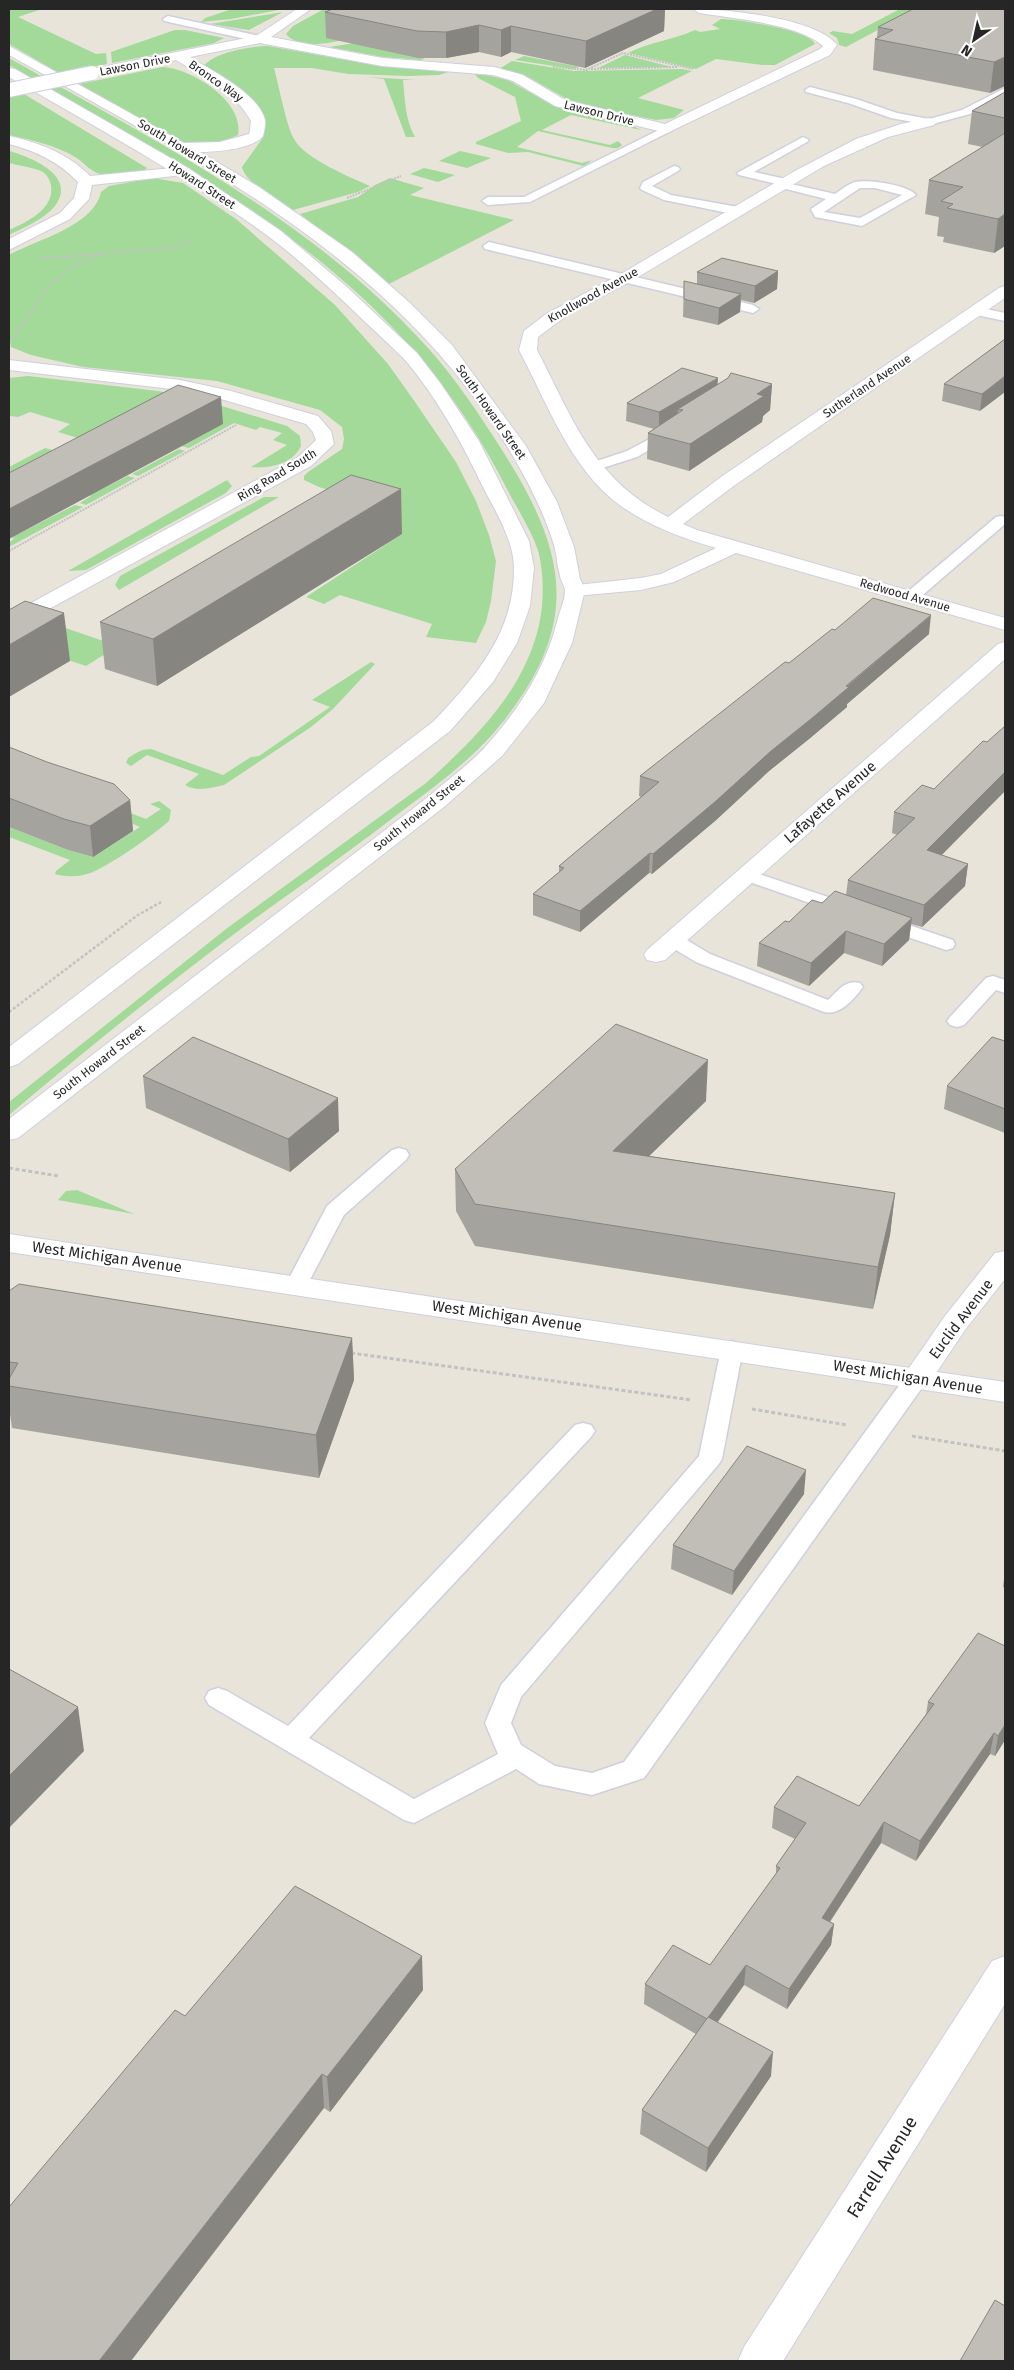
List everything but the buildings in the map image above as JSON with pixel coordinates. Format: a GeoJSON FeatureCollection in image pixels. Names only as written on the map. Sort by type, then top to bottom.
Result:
{"type":"FeatureCollection","features":[{"type":"Feature","properties":{"kind":"street","name":"Lawson Drive"},"geometry":{"type":"LineString","coordinates":[[9,90],[260,39],[305,9]]}},
{"type":"Feature","properties":{"kind":"street"},"geometry":{"type":"LineString","coordinates":[[667,130],[829,48],[830,45],[828,40],[800,28],[699,9]]}},
{"type":"Feature","properties":{"kind":"street","name":"Lawson Drive"},"geometry":{"type":"LineString","coordinates":[[260,39],[382,62],[466,67],[494,71],[518,78],[560,103],[667,130]]}},
{"type":"Feature","properties":{"kind":"street","name":"South Howard Street"},"geometry":{"type":"LineString","coordinates":[[9,50],[182,147],[254,190],[346,255],[404,306],[446,349],[517,446],[548,502],[564,547],[570,579],[575,590],[562,643],[536,698],[494,751],[436,802],[9,1132]]}},
{"type":"Feature","properties":{"kind":"street","name":"Bronco Way"},"geometry":{"type":"LineString","coordinates":[[179,56],[220,82],[247,103],[258,121],[256,136]]}},
{"type":"Feature","properties":{"kind":"street","name":"Howard Street"},"geometry":{"type":"LineString","coordinates":[[9,71],[183,171],[275,234],[341,290],[411,357],[465,433],[519,541],[524,568],[520,606],[507,643],[482,682],[442,726],[9,1059]]}},
{"type":"Feature","properties":{"kind":"street","name":"Knollwood Avenue"},"geometry":{"type":"LineString","coordinates":[[806,566],[669,525],[626,499],[593,468],[573,435],[528,350],[528,340],[530,335],[545,322],[867,138],[910,125],[929,122]]}},
{"type":"Feature","properties":{"kind":"street"},"geometry":{"type":"LineString","coordinates":[[182,147],[238,144],[256,136]]}},
{"type":"Feature","properties":{"kind":"street"},"geometry":{"type":"LineString","coordinates":[[254,190],[239,176],[236,170],[238,161],[254,142],[256,136]]}},
{"type":"Feature","properties":{"kind":"street"},"geometry":{"type":"LineString","coordinates":[[9,140],[44,150],[63,159],[86,181],[183,171]]}},
{"type":"Feature","properties":{"kind":"street"},"geometry":{"type":"LineString","coordinates":[[9,245],[65,216],[81,199],[86,181]]}},
{"type":"Feature","properties":{"kind":"street","name":"Sutherland Avenue"},"geometry":{"type":"LineString","coordinates":[[669,525],[728,480],[1005,291]]}},
{"type":"Feature","properties":{"kind":"street","name":"Ring Road South"},"geometry":{"type":"LineString","coordinates":[[9,365],[180,385],[226,394],[312,420],[323,431],[325,437],[325,444],[318,452],[296,466],[9,623]]}},
{"type":"Feature","properties":{"kind":"street"},"geometry":{"type":"LineString","coordinates":[[575,590],[641,584],[667,578],[735,546]]}},
{"type":"Feature","properties":{"kind":"street","name":"Redwood Avenue"},"geometry":{"type":"LineString","coordinates":[[806,566],[1005,624]]}},
{"type":"Feature","properties":{"kind":"street","name":"Lafayette Avenue"},"geometry":{"type":"LineString","coordinates":[[656,955],[1005,648]]}},
{"type":"Feature","properties":{"kind":"street","name":"West Michigan Avenue"},"geometry":{"type":"LineString","coordinates":[[9,1243],[1005,1392]]}},
{"type":"Feature","properties":{"kind":"street","name":"Euclid Avenue"},"geometry":{"type":"LineString","coordinates":[[917,1378],[955,1323],[1005,1260]]}},
{"type":"Feature","properties":{"kind":"street","name":"Farrell Avenue"},"geometry":{"type":"LineString","coordinates":[[759,2361],[1005,1972]]}},
{"type":"Feature","properties":{"kind":"lane"},"geometry":{"type":"LineString","coordinates":[[168,19],[260,39]]}},
{"type":"Feature","properties":{"kind":"lane"},"geometry":{"type":"LineString","coordinates":[[810,90],[852,101],[895,116],[929,122]]}},
{"type":"Feature","properties":{"kind":"lane","name":"Knollwood Avenue"},"geometry":{"type":"LineString","coordinates":[[929,122],[966,112],[1005,91]]}},
{"type":"Feature","properties":{"kind":"lane"},"geometry":{"type":"LineString","coordinates":[[488,201],[526,200],[667,130]]}},
{"type":"Feature","properties":{"kind":"lane"},"geometry":{"type":"LineString","coordinates":[[803,140],[743,173],[837,198],[857,185],[875,185],[906,192],[910,195],[862,222],[849,222],[819,214],[817,209],[837,198]]}},
{"type":"Feature","properties":{"kind":"lane"},"geometry":{"type":"LineString","coordinates":[[674,169],[647,184],[646,188],[668,198],[738,211]]}},
{"type":"Feature","properties":{"kind":"lane"},"geometry":{"type":"LineString","coordinates":[[490,246],[753,309]]}},
{"type":"Feature","properties":{"kind":"lane"},"geometry":{"type":"LineString","coordinates":[[977,311],[1005,318]]}},
{"type":"Feature","properties":{"kind":"lane"},"geometry":{"type":"LineString","coordinates":[[593,468],[632,454],[686,423]]}},
{"type":"Feature","properties":{"kind":"lane"},"geometry":{"type":"LineString","coordinates":[[911,597],[1001,520]]}},
{"type":"Feature","properties":{"kind":"lane"},"geometry":{"type":"LineString","coordinates":[[747,875],[946,944]]}},
{"type":"Feature","properties":{"kind":"lane"},"geometry":{"type":"LineString","coordinates":[[673,940],[703,958],[831,1008],[853,987]]}},
{"type":"Feature","properties":{"kind":"lane"},"geometry":{"type":"LineString","coordinates":[[957,1021],[994,982],[1005,986]]}},
{"type":"Feature","properties":{"kind":"lane"},"geometry":{"type":"LineString","coordinates":[[296,1286],[335,1211],[399,1155]]}},
{"type":"Feature","properties":{"kind":"lane"},"geometry":{"type":"LineString","coordinates":[[732,1350],[710,1458],[510,1692],[498,1723],[510,1752],[549,1776],[592,1784],[634,1770],[917,1378]]}},
{"type":"Feature","properties":{"kind":"lane"},"geometry":{"type":"LineString","coordinates":[[291,1740],[583,1431]]}},
{"type":"Feature","properties":{"kind":"lane"},"geometry":{"type":"LineString","coordinates":[[218,1698],[414,1812],[517,1756]]}},
{"type":"Feature","properties":{"kind":"path"},"geometry":{"type":"LineString","coordinates":[[588,69],[623,53],[693,69]]}},
{"type":"Feature","properties":{"kind":"path"},"geometry":{"type":"LineString","coordinates":[[544,66],[574,70],[683,67]]}},
{"type":"Feature","properties":{"kind":"path"},"geometry":{"type":"LineString","coordinates":[[347,198],[401,176]]}},
{"type":"Feature","properties":{"kind":"path"},"geometry":{"type":"LineString","coordinates":[[38,259],[167,248],[190,242]]}},
{"type":"Feature","properties":{"kind":"path"},"geometry":{"type":"LineString","coordinates":[[9,342],[15,338],[48,286],[73,266],[106,252]]}},
{"type":"Feature","properties":{"kind":"path"},"geometry":{"type":"LineString","coordinates":[[9,551],[236,425]]}},
{"type":"Feature","properties":{"kind":"path"},"geometry":{"type":"LineString","coordinates":[[9,1012],[138,915],[164,900]]}},
{"type":"Feature","properties":{"kind":"path"},"geometry":{"type":"LineString","coordinates":[[9,1168],[59,1176]]}},
{"type":"Feature","properties":{"kind":"path"},"geometry":{"type":"LineString","coordinates":[[343,1352],[721,1404],[1005,1451]]}},
{"type":"Feature","properties":{"kind":"green space"},"geometry":{"type":"Polygon","coordinates":[[[9,9],[42,9],[18,17],[96,54],[106,53],[107,64],[59,73],[9,44],[9,9]]]}},
{"type":"Feature","properties":{"kind":"green space"},"geometry":{"type":"Polygon","coordinates":[[[232,9],[284,9],[231,19],[201,22],[205,18],[232,9]]]}},
{"type":"Feature","properties":{"kind":"green space"},"geometry":{"type":"Polygon","coordinates":[[[324,9],[377,9],[350,39],[307,44],[292,39],[286,34],[293,26],[324,9]]]}},
{"type":"Feature","properties":{"kind":"green space"},"geometry":{"type":"Polygon","coordinates":[[[900,9],[917,9],[846,47],[839,45],[837,38],[829,33],[833,31],[852,34],[900,9]]]}},
{"type":"Feature","properties":{"kind":"green space"},"geometry":{"type":"Polygon","coordinates":[[[283,12],[249,30],[210,24],[283,12]]]}},
{"type":"Feature","properties":{"kind":"green space"},"geometry":{"type":"Polygon","coordinates":[[[721,19],[756,23],[787,30],[810,39],[815,44],[775,65],[716,59],[696,69],[628,53],[695,30],[700,32],[720,29],[712,25],[721,19]]]}},
{"type":"Feature","properties":{"kind":"green space"},"geometry":{"type":"Polygon","coordinates":[[[175,30],[185,30],[224,38],[214,43],[112,63],[111,52],[175,30]]]}},
{"type":"Feature","properties":{"kind":"green space"},"geometry":{"type":"Polygon","coordinates":[[[355,43],[425,58],[421,60],[383,57],[329,47],[355,43]]]}},
{"type":"Feature","properties":{"kind":"green space"},"geometry":{"type":"Polygon","coordinates":[[[268,46],[369,64],[455,70],[439,75],[409,76],[348,74],[312,68],[274,68],[288,125],[294,139],[308,154],[329,167],[370,186],[358,192],[293,210],[256,185],[249,179],[242,167],[262,139],[265,129],[261,115],[204,66],[209,61],[224,54],[253,47],[268,46]]]}},
{"type":"Feature","properties":{"kind":"green space"},"geometry":{"type":"Polygon","coordinates":[[[625,55],[672,67],[598,68],[625,55]]]}},
{"type":"Feature","properties":{"kind":"green space"},"geometry":{"type":"Polygon","coordinates":[[[524,56],[580,67],[573,69],[515,60],[524,56]]]}},
{"type":"Feature","properties":{"kind":"green space"},"geometry":{"type":"Polygon","coordinates":[[[9,58],[121,121],[230,186],[334,260],[383,302],[428,348],[448,372],[502,450],[524,487],[541,522],[552,555],[556,587],[554,620],[545,652],[528,687],[502,723],[479,748],[455,770],[352,849],[268,909],[169,984],[9,1115],[9,1102],[226,929],[426,783],[462,749],[495,713],[522,671],[532,649],[539,625],[543,590],[541,563],[534,539],[464,415],[412,349],[355,291],[293,240],[226,193],[9,65],[9,58]]]}},
{"type":"Feature","properties":{"kind":"green space"},"geometry":{"type":"Polygon","coordinates":[[[512,61],[574,71],[682,69],[692,71],[638,98],[684,110],[674,118],[656,120],[572,102],[530,78],[499,69],[512,61]]]}},
{"type":"Feature","properties":{"kind":"green space"},"geometry":{"type":"Polygon","coordinates":[[[163,67],[188,74],[214,89],[233,110],[238,122],[238,135],[227,140],[207,144],[184,143],[79,84],[163,67]]]}},
{"type":"Feature","properties":{"kind":"green space"},"geometry":{"type":"Polygon","coordinates":[[[473,72],[508,80],[554,106],[633,126],[641,130],[571,115],[542,130],[610,145],[618,141],[622,145],[618,148],[612,148],[538,131],[517,147],[582,163],[592,160],[584,166],[528,152],[508,153],[476,144],[476,142],[521,121],[515,97],[478,78],[473,72]]]}},
{"type":"Feature","properties":{"kind":"green space"},"geometry":{"type":"Polygon","coordinates":[[[367,77],[417,80],[403,80],[407,117],[415,137],[406,137],[384,79],[367,77]]]}},
{"type":"Feature","properties":{"kind":"green space"},"geometry":{"type":"Polygon","coordinates":[[[24,94],[147,168],[144,171],[122,174],[101,174],[59,149],[9,135],[9,97],[24,94]]]}},
{"type":"Feature","properties":{"kind":"green space"},"geometry":{"type":"Polygon","coordinates":[[[9,151],[29,158],[49,170],[61,186],[61,195],[55,206],[45,215],[34,223],[9,235],[9,230],[31,219],[44,208],[49,201],[51,183],[43,172],[9,163],[9,151]]]}},
{"type":"Feature","properties":{"kind":"green space"},"geometry":{"type":"Polygon","coordinates":[[[460,151],[491,158],[467,168],[439,161],[460,151]]]}},
{"type":"Feature","properties":{"kind":"green space"},"geometry":{"type":"Polygon","coordinates":[[[424,168],[455,175],[438,182],[410,174],[424,168]]]}},
{"type":"Feature","properties":{"kind":"green space"},"geometry":{"type":"Polygon","coordinates":[[[153,178],[183,183],[236,219],[335,305],[388,364],[415,402],[456,462],[476,501],[489,535],[496,561],[491,601],[486,622],[476,643],[426,637],[432,624],[340,595],[324,604],[306,597],[402,534],[351,497],[304,480],[304,476],[308,472],[342,449],[344,439],[342,427],[320,410],[217,381],[83,367],[31,355],[11,347],[9,335],[9,255],[63,231],[76,223],[96,204],[101,192],[109,186],[153,178]]]}},
{"type":"Feature","properties":{"kind":"green space"},"geometry":{"type":"Polygon","coordinates":[[[390,178],[424,188],[410,195],[514,220],[389,284],[300,214],[358,197],[375,185],[390,178]]]}},
{"type":"Feature","properties":{"kind":"green space"},"geometry":{"type":"Polygon","coordinates":[[[28,376],[158,391],[196,398],[287,426],[300,436],[301,446],[292,457],[280,464],[251,467],[287,445],[273,440],[282,433],[260,427],[256,430],[234,423],[189,448],[181,446],[9,502],[9,467],[45,448],[60,452],[81,439],[58,432],[70,424],[30,412],[18,417],[9,416],[9,378],[28,376]]]}},
{"type":"Feature","properties":{"kind":"green space"},"geometry":{"type":"Polygon","coordinates":[[[179,449],[185,451],[138,476],[132,474],[179,449]]]}},
{"type":"Feature","properties":{"kind":"green space"},"geometry":{"type":"Polygon","coordinates":[[[128,476],[135,478],[86,505],[80,503],[90,495],[128,476]]]}},
{"type":"Feature","properties":{"kind":"green space"},"geometry":{"type":"Polygon","coordinates":[[[227,480],[232,486],[226,493],[86,570],[68,571],[227,480]]]}},
{"type":"Feature","properties":{"kind":"green space"},"geometry":{"type":"Polygon","coordinates":[[[264,497],[279,497],[119,590],[115,585],[120,576],[264,497]]]}},
{"type":"Feature","properties":{"kind":"green space"},"geometry":{"type":"Polygon","coordinates":[[[75,505],[83,507],[9,547],[9,542],[14,539],[12,537],[75,505]]]}},
{"type":"Feature","properties":{"kind":"green space"},"geometry":{"type":"Polygon","coordinates":[[[54,624],[118,646],[86,666],[56,656],[9,651],[54,624]]]}},
{"type":"Feature","properties":{"kind":"green space"},"geometry":{"type":"Polygon","coordinates":[[[371,662],[375,664],[333,709],[311,727],[224,785],[204,789],[189,787],[185,785],[199,774],[147,755],[131,766],[126,763],[128,758],[136,753],[151,749],[223,775],[251,757],[259,756],[330,707],[312,700],[371,662]]]}},
{"type":"Feature","properties":{"kind":"green space"},"geometry":{"type":"Polygon","coordinates":[[[159,801],[171,810],[169,821],[117,859],[83,875],[67,876],[55,874],[56,871],[70,860],[9,837],[9,827],[68,850],[93,857],[140,827],[120,818],[112,806],[146,819],[161,809],[150,804],[159,801]]]}},
{"type":"Feature","properties":{"kind":"green space"},"geometry":{"type":"Polygon","coordinates":[[[77,1190],[134,1214],[58,1200],[66,1191],[77,1190]]]}}]}
